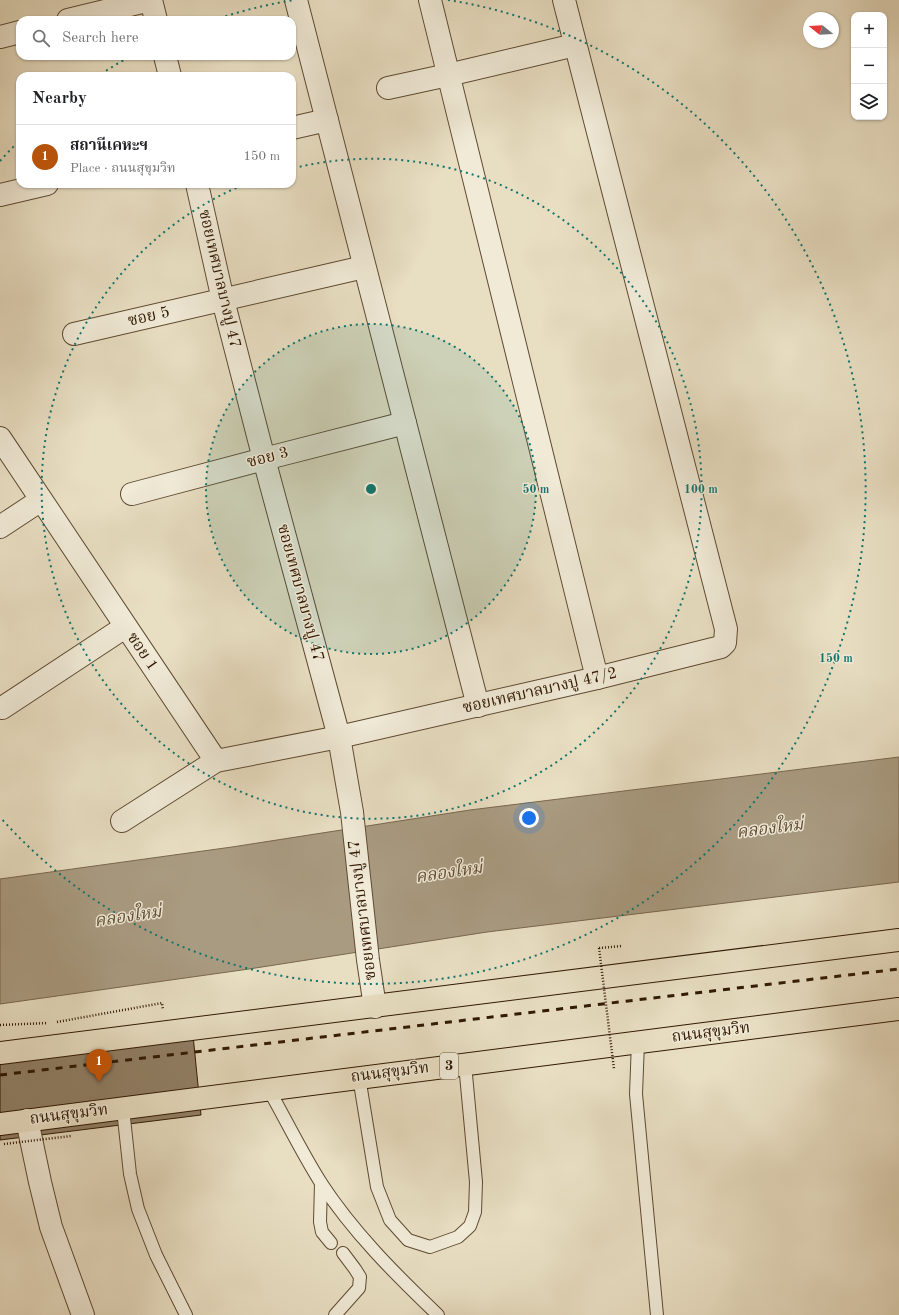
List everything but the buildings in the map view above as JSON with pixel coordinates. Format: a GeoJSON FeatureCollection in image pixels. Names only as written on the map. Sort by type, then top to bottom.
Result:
{"type":"FeatureCollection","features":[{"type":"Feature","properties":{"kind":"highway"},"geometry":{"type":"LineString","coordinates":[[0,1054],[899,940]]}},
{"type":"Feature","properties":{"kind":"highway","name":"ถนนสุขุมวิท"},"geometry":{"type":"LineString","coordinates":[[2,1134],[27,1120],[123,1109],[359,1077],[899,1009]]}},
{"type":"Feature","properties":{"kind":"street"},"geometry":{"type":"LineString","coordinates":[[85,16],[151,0],[155,16]]}},
{"type":"Feature","properties":{"kind":"street"},"geometry":{"type":"LineString","coordinates":[[296,0],[478,706]]}},
{"type":"Feature","properties":{"kind":"street"},"geometry":{"type":"LineString","coordinates":[[430,0],[597,678]]}},
{"type":"Feature","properties":{"kind":"street"},"geometry":{"type":"LineString","coordinates":[[388,88],[575,45],[564,0]]}},
{"type":"Feature","properties":{"kind":"street"},"geometry":{"type":"LineString","coordinates":[[0,36],[16,33]]}},
{"type":"Feature","properties":{"kind":"street","name":"ซอยเทศบาลบางปู 47/2"},"geometry":{"type":"LineString","coordinates":[[339,737],[597,678],[720,647],[725,643],[726,629],[575,45]]}},
{"type":"Feature","properties":{"kind":"street"},"geometry":{"type":"LineString","coordinates":[[166,60],[169,72]]}},
{"type":"Feature","properties":{"kind":"street"},"geometry":{"type":"LineString","coordinates":[[296,127],[326,120]]}},
{"type":"Feature","properties":{"kind":"street"},"geometry":{"type":"LineString","coordinates":[[0,194],[28,188]]}},
{"type":"Feature","properties":{"kind":"street","name":"ซอยเทศบาลบางปู 47"},"geometry":{"type":"LineString","coordinates":[[198,188],[223,300],[339,737],[352,812],[368,960],[375,1007]]}},
{"type":"Feature","properties":{"kind":"street","name":"ซอย 5"},"geometry":{"type":"LineString","coordinates":[[74,334],[364,268]]}},
{"type":"Feature","properties":{"kind":"street","name":"ซอย 3"},"geometry":{"type":"LineString","coordinates":[[132,494],[405,423]]}},
{"type":"Feature","properties":{"kind":"street","name":"ซอย 1"},"geometry":{"type":"LineString","coordinates":[[0,438],[216,761]]}},
{"type":"Feature","properties":{"kind":"street"},"geometry":{"type":"LineString","coordinates":[[0,527],[41,500]]}},
{"type":"Feature","properties":{"kind":"street"},"geometry":{"type":"LineString","coordinates":[[2,708],[125,627]]}},
{"type":"Feature","properties":{"kind":"street"},"geometry":{"type":"LineString","coordinates":[[122,821],[216,761],[339,737]]}},
{"type":"Feature","properties":{"kind":"street"},"geometry":{"type":"LineString","coordinates":[[27,1120],[40,1182],[52,1227],[84,1315]]}},
{"type":"Feature","properties":{"kind":"lane"},"geometry":{"type":"LineString","coordinates":[[638,1042],[636,1094],[657,1315]]}},
{"type":"Feature","properties":{"kind":"lane"},"geometry":{"type":"LineString","coordinates":[[359,1077],[377,1187],[390,1220],[408,1240],[430,1247],[458,1237],[470,1226],[475,1212],[476,1182],[465,1064]]}},
{"type":"Feature","properties":{"kind":"lane"},"geometry":{"type":"LineString","coordinates":[[268,1090],[321,1183],[346,1218],[389,1268],[435,1314]]}},
{"type":"Feature","properties":{"kind":"lane"},"geometry":{"type":"LineString","coordinates":[[123,1109],[130,1174],[138,1209],[156,1255],[186,1315]]}},
{"type":"Feature","properties":{"kind":"lane"},"geometry":{"type":"LineString","coordinates":[[321,1183],[320,1222],[322,1232],[331,1243]]}},
{"type":"Feature","properties":{"kind":"lane"},"geometry":{"type":"LineString","coordinates":[[335,1315],[359,1288],[360,1277],[343,1253]]}},
{"type":"Feature","properties":{"kind":"path"},"geometry":{"type":"LineString","coordinates":[[614,1069],[599,948],[622,946]]}},
{"type":"Feature","properties":{"kind":"path"},"geometry":{"type":"LineString","coordinates":[[57,1022],[136,1006]]}},
{"type":"Feature","properties":{"kind":"path"},"geometry":{"type":"LineString","coordinates":[[0,1025],[46,1023]]}},
{"type":"Feature","properties":{"kind":"path"},"geometry":{"type":"LineString","coordinates":[[2,1134],[71,1136]]}},
{"type":"Feature","properties":{"kind":"water","name":"คลองใหม่"},"geometry":{"type":"Polygon","coordinates":[[[899,757],[899,882],[487,932],[249,969],[0,1004],[0,879],[232,847],[470,810],[899,757]]]}},
{"type":"Feature","properties":{"kind":"railway"},"geometry":{"type":"LineString","coordinates":[[0,1075],[899,969]]}},
{"type":"Feature","properties":{"kind":"place","name":"สถานีเคหะฯ"},"geometry":{"type":"Point","coordinates":[99,1082]}}]}
